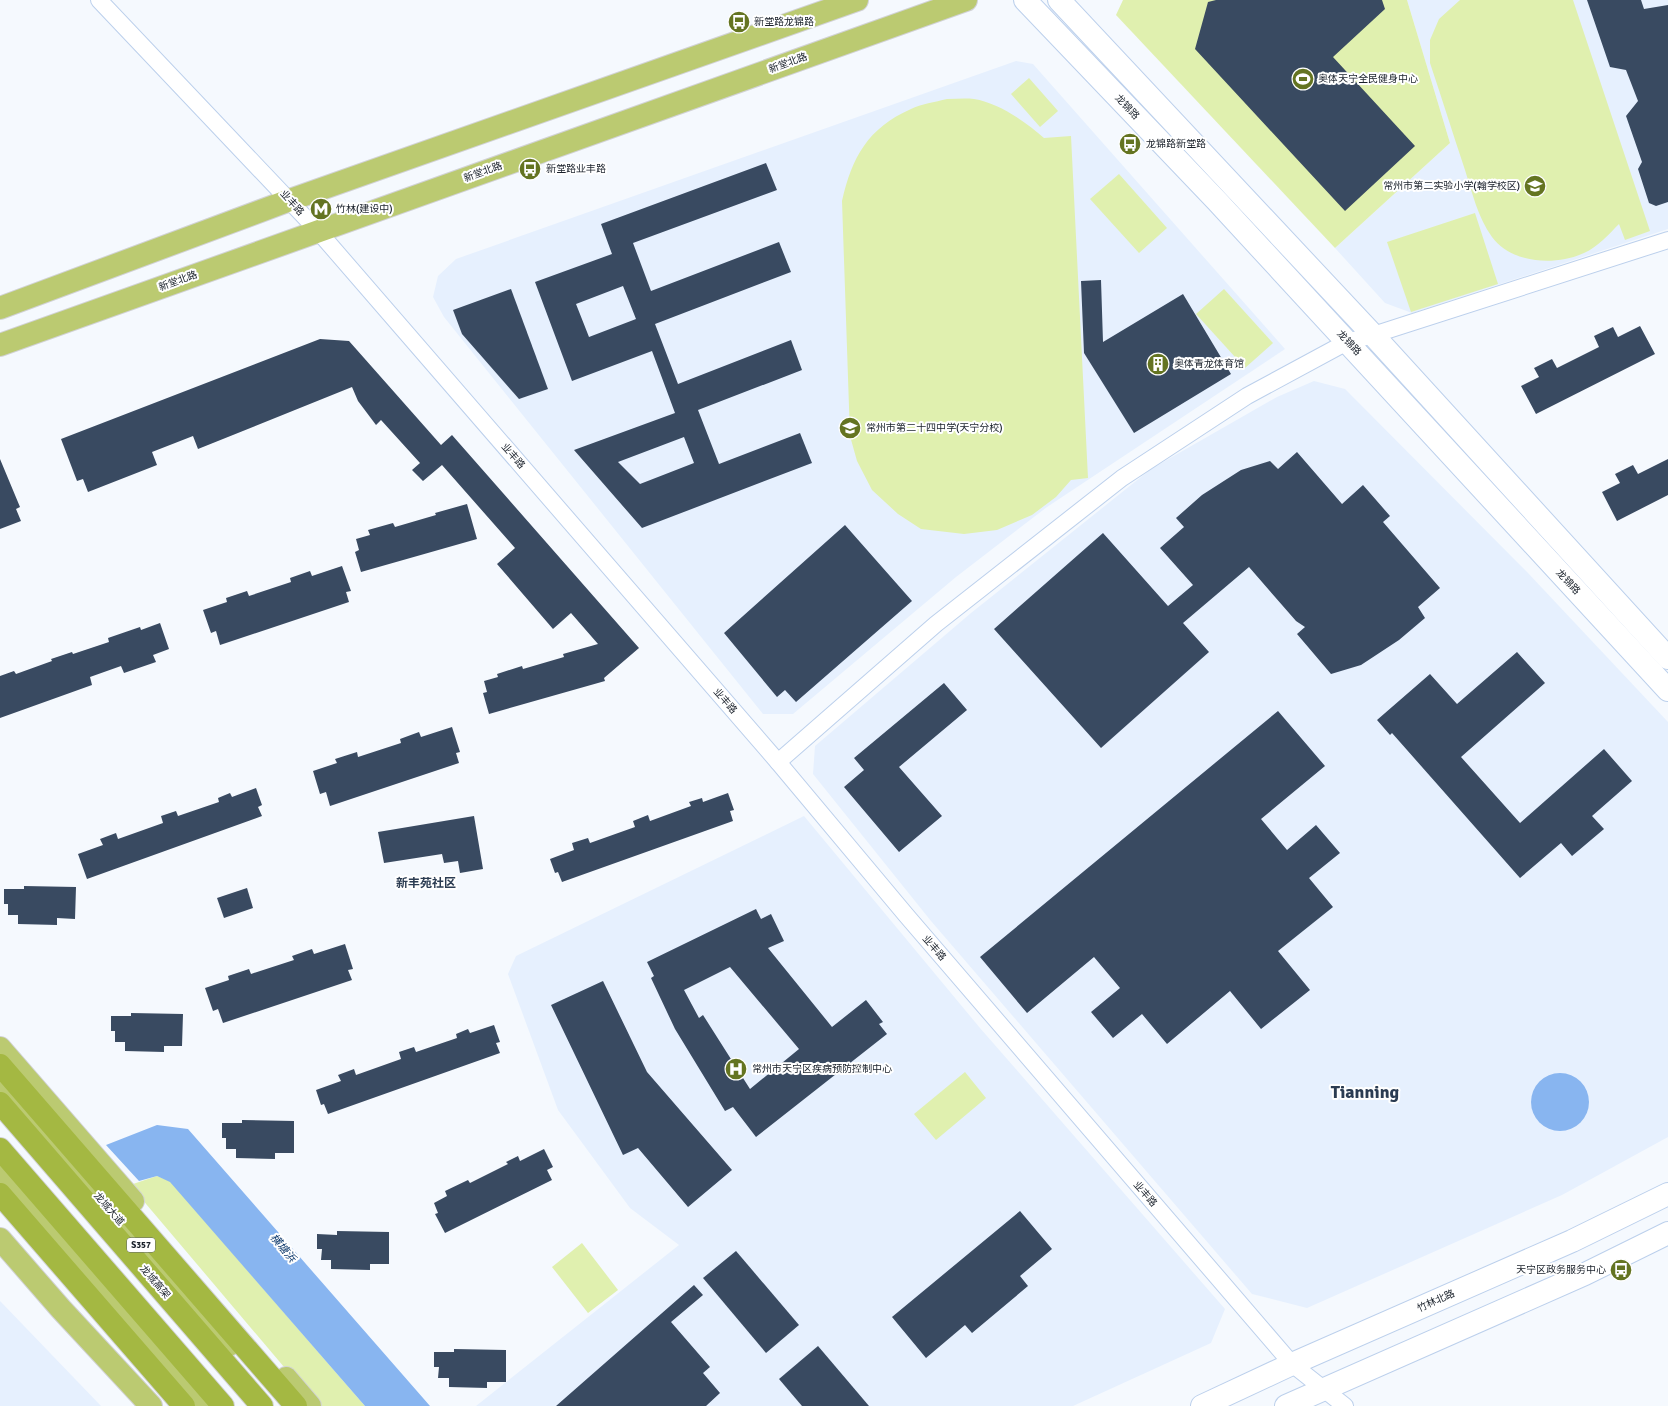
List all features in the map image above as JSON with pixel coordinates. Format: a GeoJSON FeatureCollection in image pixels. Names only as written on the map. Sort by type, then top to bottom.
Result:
{"type":"FeatureCollection","features":[{"type":"Feature","properties":{"kind":"highway"},"geometry":{"type":"LineString","coordinates":[[0,1065],[296,1406]]}},
{"type":"Feature","properties":{"kind":"highway","name":"龙城高架"},"geometry":{"type":"LineString","coordinates":[[0,1103],[262,1406]]}},
{"type":"Feature","properties":{"kind":"highway"},"geometry":{"type":"LineString","coordinates":[[0,1149],[223,1406]]}},
{"type":"Feature","properties":{"kind":"highway"},"geometry":{"type":"LineString","coordinates":[[0,1194],[184,1406]]}},
{"type":"Feature","properties":{"kind":"main road"},"geometry":{"type":"LineString","coordinates":[[0,308],[290,200],[857,0]]}},
{"type":"Feature","properties":{"kind":"main road","name":"新堂北路"},"geometry":{"type":"LineString","coordinates":[[0,345],[966,0]]}},
{"type":"Feature","properties":{"kind":"main road","name":"龙锦路"},"geometry":{"type":"LineString","coordinates":[[1025,0],[1347,342],[1668,690]]}},
{"type":"Feature","properties":{"kind":"main road"},"geometry":{"type":"LineString","coordinates":[[1059,0],[1373,335],[1668,658]]}},
{"type":"Feature","properties":{"kind":"main road"},"geometry":{"type":"LineString","coordinates":[[0,1048],[310,1406]]}},
{"type":"Feature","properties":{"kind":"main road","name":"龙城大道"},"geometry":{"type":"LineString","coordinates":[[0,1083],[282,1406]]}},
{"type":"Feature","properties":{"kind":"main road"},"geometry":{"type":"LineString","coordinates":[[0,1172],[160,1355],[202,1406]]}},
{"type":"Feature","properties":{"kind":"main road","name":"竹林北路"},"geometry":{"type":"LineString","coordinates":[[1202,1406],[1292,1364],[1572,1241],[1668,1194]]}},
{"type":"Feature","properties":{"kind":"main road"},"geometry":{"type":"LineString","coordinates":[[1286,1406],[1585,1274],[1668,1233]]}},
{"type":"Feature","properties":{"kind":"main road"},"geometry":{"type":"LineString","coordinates":[[0,1239],[61,1309],[151,1406]]}},
{"type":"Feature","properties":{"kind":"street","name":"业丰路"},"geometry":{"type":"LineString","coordinates":[[99,0],[318,231],[778,762],[906,915],[1292,1364],[1345,1406]]}},
{"type":"Feature","properties":{"kind":"street"},"geometry":{"type":"LineString","coordinates":[[778,762],[936,624],[1122,478],[1247,396],[1347,342],[1373,335],[1668,240]]}},
{"type":"Feature","properties":{"kind":"shaded area","name":"常州市第二实验小学(翰学校区)"},"geometry":{"type":"Polygon","coordinates":[[[1407,0],[1668,0],[1668,229],[1412,313],[1385,303],[1335,248],[1450,143],[1407,0]]]}},
{"type":"Feature","properties":{"kind":"shaded area","name":"常州市第二十四中学(天宁分校)"},"geometry":{"type":"Polygon","coordinates":[[[1016,61],[1033,64],[1285,349],[1047,507],[956,577],[793,714],[763,714],[444,317],[433,297],[438,276],[456,259],[1016,61]]]}},
{"type":"Feature","properties":{"kind":"shaded area"},"geometry":{"type":"Polygon","coordinates":[[[1314,381],[1345,389],[1528,573],[1668,722],[1668,1137],[1562,1195],[1307,1308],[1252,1294],[931,921],[813,774],[815,746],[971,613],[1151,469],[1277,397],[1314,381]]]}},
{"type":"Feature","properties":{"kind":"shaded area"},"geometry":{"type":"Polygon","coordinates":[[[804,816],[980,1028],[1225,1309],[1211,1343],[1073,1406],[476,1406],[679,1245],[630,1208],[558,1110],[508,974],[516,956],[804,816]]]}},
{"type":"Feature","properties":{"kind":"shaded area"},"geometry":{"type":"Polygon","coordinates":[[[0,1301],[101,1406],[0,1406],[0,1301]]]}},
{"type":"Feature","properties":{"kind":"green space","name":"奥体天宁全民健身中心"},"geometry":{"type":"Polygon","coordinates":[[[1123,0],[1407,0],[1450,143],[1335,248],[1116,15],[1123,0]]]}},
{"type":"Feature","properties":{"kind":"green space"},"geometry":{"type":"Polygon","coordinates":[[[1460,0],[1573,0],[1650,231],[1625,240],[1619,224],[1603,240],[1584,253],[1561,260],[1548,261],[1535,260],[1511,253],[1492,237],[1483,222],[1476,205],[1430,63],[1430,40],[1439,19],[1460,0]]]}},
{"type":"Feature","properties":{"kind":"green space"},"geometry":{"type":"Polygon","coordinates":[[[1029,78],[1058,111],[1040,127],[1011,94],[1029,78]]]}},
{"type":"Feature","properties":{"kind":"green space"},"geometry":{"type":"Polygon","coordinates":[[[947,99],[974,99],[993,105],[1012,114],[1044,138],[1071,136],[1088,478],[1071,480],[1056,497],[1032,515],[997,530],[964,534],[921,529],[898,514],[872,490],[857,461],[850,436],[842,201],[846,185],[857,158],[864,146],[883,125],[915,107],[947,99]]]}},
{"type":"Feature","properties":{"kind":"green space"},"geometry":{"type":"Polygon","coordinates":[[[1119,174],[1167,228],[1139,253],[1090,199],[1119,174]]]}},
{"type":"Feature","properties":{"kind":"green space"},"geometry":{"type":"Polygon","coordinates":[[[1475,213],[1498,284],[1411,312],[1387,242],[1475,213]]]}},
{"type":"Feature","properties":{"kind":"green space"},"geometry":{"type":"Polygon","coordinates":[[[1224,289],[1273,343],[1245,368],[1196,314],[1224,289]]]}},
{"type":"Feature","properties":{"kind":"green space"},"geometry":{"type":"Polygon","coordinates":[[[965,1072],[986,1098],[936,1140],[914,1114],[965,1072]]]}},
{"type":"Feature","properties":{"kind":"green space"},"geometry":{"type":"Polygon","coordinates":[[[157,1176],[170,1181],[365,1406],[317,1406],[130,1185],[157,1176]]]}},
{"type":"Feature","properties":{"kind":"green space"},"geometry":{"type":"Polygon","coordinates":[[[582,1243],[618,1290],[588,1313],[552,1267],[582,1243]]]}},
{"type":"Feature","properties":{"kind":"water"},"geometry":{"type":"Polygon","coordinates":[[[1560,1073],[1576,1078],[1584,1086],[1589,1102],[1584,1118],[1576,1126],[1560,1131],[1544,1126],[1536,1118],[1531,1102],[1536,1086],[1544,1078],[1560,1073]]]}},
{"type":"Feature","properties":{"kind":"water","name":"横塘浜"},"geometry":{"type":"Polygon","coordinates":[[[157,1125],[188,1129],[430,1406],[365,1406],[170,1182],[157,1176],[139,1181],[106,1145],[157,1125]]]}},
{"type":"Feature","properties":{"kind":"building"},"geometry":{"type":"Polygon","coordinates":[[[1216,0],[1382,0],[1385,9],[1333,57],[1415,146],[1345,211],[1195,49],[1208,2],[1216,0]]]}},
{"type":"Feature","properties":{"kind":"building"},"geometry":{"type":"Polygon","coordinates":[[[1587,0],[1641,0],[1644,9],[1668,5],[1668,202],[1656,206],[1649,203],[1638,169],[1642,162],[1626,116],[1638,101],[1626,70],[1610,67],[1587,0]]]}},
{"type":"Feature","properties":{"kind":"building"},"geometry":{"type":"Polygon","coordinates":[[[766,163],[777,190],[633,243],[651,291],[779,242],[791,272],[655,324],[678,384],[791,340],[802,370],[698,410],[719,464],[800,433],[812,463],[642,528],[574,450],[675,413],[652,351],[572,381],[535,282],[612,254],[601,224],[766,163]],[[623,286],[576,304],[589,337],[636,319],[623,286]],[[684,437],[618,462],[640,484],[694,463],[684,437]]]}},
{"type":"Feature","properties":{"kind":"building","name":"奥体青龙体育馆"},"geometry":{"type":"Polygon","coordinates":[[[1101,280],[1103,342],[1183,294],[1231,374],[1134,433],[1084,353],[1081,281],[1101,280]]]}},
{"type":"Feature","properties":{"kind":"building"},"geometry":{"type":"Polygon","coordinates":[[[511,289],[548,389],[519,399],[462,334],[453,310],[511,289]]]}},
{"type":"Feature","properties":{"kind":"building"},"geometry":{"type":"Polygon","coordinates":[[[1640,326],[1655,354],[1536,414],[1521,386],[1539,377],[1534,368],[1552,359],[1557,368],[1599,347],[1594,336],[1613,327],[1618,337],[1640,326]]]}},
{"type":"Feature","properties":{"kind":"building"},"geometry":{"type":"Polygon","coordinates":[[[320,339],[349,341],[441,445],[452,435],[639,648],[604,678],[605,681],[489,714],[483,693],[487,692],[484,681],[498,677],[497,674],[522,666],[523,669],[564,657],[563,654],[598,644],[571,613],[553,629],[497,564],[515,548],[442,465],[423,481],[412,470],[420,463],[381,420],[376,425],[358,401],[352,387],[198,449],[193,436],[152,452],[157,465],[88,492],[83,479],[77,481],[61,439],[320,339]]]}},
{"type":"Feature","properties":{"kind":"building"},"geometry":{"type":"Polygon","coordinates":[[[1297,452],[1342,504],[1363,485],[1390,516],[1383,522],[1440,588],[1418,607],[1425,618],[1399,640],[1361,665],[1331,674],[1297,634],[1305,627],[1296,621],[1249,567],[1183,623],[1209,652],[1101,748],[994,629],[1103,533],[1168,606],[1193,585],[1160,548],[1184,527],[1176,518],[1202,495],[1241,470],[1270,461],[1278,469],[1297,452]]]}},
{"type":"Feature","properties":{"kind":"building"},"geometry":{"type":"Polygon","coordinates":[[[0,459],[20,507],[16,509],[21,521],[0,529],[0,459]]]}},
{"type":"Feature","properties":{"kind":"building"},"geometry":{"type":"Polygon","coordinates":[[[1668,459],[1668,495],[1617,521],[1602,492],[1620,483],[1615,474],[1633,465],[1638,474],[1668,459]]]}},
{"type":"Feature","properties":{"kind":"building"},"geometry":{"type":"Polygon","coordinates":[[[467,504],[477,539],[361,572],[355,552],[359,550],[356,539],[370,535],[368,530],[393,523],[395,527],[467,504]]]}},
{"type":"Feature","properties":{"kind":"building"},"geometry":{"type":"Polygon","coordinates":[[[845,525],[912,601],[796,702],[785,690],[777,697],[724,633],[845,525]]]}},
{"type":"Feature","properties":{"kind":"building"},"geometry":{"type":"Polygon","coordinates":[[[342,566],[351,591],[346,592],[349,602],[220,645],[216,631],[211,633],[203,610],[227,602],[226,598],[247,591],[249,596],[291,582],[290,578],[310,571],[312,576],[342,566]]]}},
{"type":"Feature","properties":{"kind":"building"},"geometry":{"type":"Polygon","coordinates":[[[160,623],[169,649],[153,655],[156,662],[124,673],[121,666],[90,677],[92,685],[0,718],[0,676],[14,671],[16,674],[52,661],[51,659],[72,652],[73,654],[109,642],[108,638],[140,627],[141,630],[160,623]]]}},
{"type":"Feature","properties":{"kind":"building"},"geometry":{"type":"Polygon","coordinates":[[[1517,652],[1545,683],[1461,757],[1520,823],[1604,749],[1632,781],[1592,816],[1604,829],[1572,856],[1561,843],[1520,878],[1392,733],[1390,735],[1377,720],[1430,674],[1457,704],[1517,652]]]}},
{"type":"Feature","properties":{"kind":"building"},"geometry":{"type":"Polygon","coordinates":[[[944,683],[967,710],[899,767],[942,816],[899,852],[844,787],[864,770],[854,758],[944,683]]]}},
{"type":"Feature","properties":{"kind":"building"},"geometry":{"type":"Polygon","coordinates":[[[1278,711],[1325,766],[1261,819],[1287,850],[1316,825],[1340,853],[1309,878],[1333,907],[1278,951],[1310,990],[1261,1029],[1230,991],[1167,1044],[1142,1014],[1113,1038],[1091,1012],[1120,988],[1094,957],[1027,1013],[980,957],[1278,711]]]}},
{"type":"Feature","properties":{"kind":"building"},"geometry":{"type":"Polygon","coordinates":[[[452,727],[460,752],[456,753],[459,763],[330,806],[326,792],[320,794],[313,771],[337,763],[335,759],[357,752],[358,757],[401,743],[400,739],[419,732],[421,737],[452,727]]]}},
{"type":"Feature","properties":{"kind":"building"},"geometry":{"type":"Polygon","coordinates":[[[256,788],[262,805],[258,807],[262,816],[87,879],[78,854],[103,845],[100,839],[116,833],[118,839],[163,823],[161,816],[176,811],[178,816],[219,802],[218,798],[230,793],[232,797],[256,788]]]}},
{"type":"Feature","properties":{"kind":"building"},"geometry":{"type":"Polygon","coordinates":[[[728,793],[734,810],[730,811],[733,821],[562,882],[558,872],[555,873],[550,859],[574,850],[572,843],[588,838],[590,843],[635,827],[633,821],[648,815],[650,821],[691,806],[689,802],[702,798],[703,802],[728,793]]]}},
{"type":"Feature","properties":{"kind":"building"},"geometry":{"type":"Polygon","coordinates":[[[474,816],[483,869],[460,873],[458,861],[444,863],[442,854],[384,863],[378,832],[474,816]]]}},
{"type":"Feature","properties":{"kind":"building"},"geometry":{"type":"Polygon","coordinates":[[[24,886],[76,887],[75,919],[57,918],[57,925],[18,924],[18,915],[8,915],[8,904],[4,904],[4,889],[24,889],[24,886]]]}},
{"type":"Feature","properties":{"kind":"building"},"geometry":{"type":"Polygon","coordinates":[[[247,888],[253,908],[224,918],[217,898],[247,888]]]}},
{"type":"Feature","properties":{"kind":"building"},"geometry":{"type":"Polygon","coordinates":[[[756,909],[761,919],[771,914],[784,941],[768,948],[832,1027],[866,1000],[883,1022],[879,1024],[887,1034],[756,1137],[733,1107],[725,1111],[675,1029],[651,978],[654,976],[647,962],[756,909]],[[730,967],[684,990],[699,1018],[703,1015],[750,1089],[799,1049],[730,967]]]}},
{"type":"Feature","properties":{"kind":"building"},"geometry":{"type":"Polygon","coordinates":[[[345,944],[353,969],[348,970],[352,980],[223,1023],[218,1009],[213,1011],[205,988],[229,980],[228,976],[249,969],[251,974],[294,960],[292,956],[312,949],[314,954],[345,944]]]}},
{"type":"Feature","properties":{"kind":"building"},"geometry":{"type":"Polygon","coordinates":[[[603,981],[647,1072],[732,1170],[688,1207],[638,1148],[623,1155],[551,1005],[603,981]]]}},
{"type":"Feature","properties":{"kind":"building"},"geometry":{"type":"Polygon","coordinates":[[[131,1013],[183,1014],[182,1046],[164,1046],[164,1052],[125,1051],[125,1042],[115,1042],[115,1031],[111,1031],[111,1016],[131,1016],[131,1013]]]}},
{"type":"Feature","properties":{"kind":"building"},"geometry":{"type":"Polygon","coordinates":[[[494,1025],[500,1042],[496,1043],[500,1053],[328,1114],[324,1104],[321,1105],[316,1090],[341,1081],[338,1075],[354,1069],[356,1075],[401,1059],[399,1052],[414,1047],[416,1052],[457,1038],[456,1034],[468,1029],[470,1033],[494,1025]]]}},
{"type":"Feature","properties":{"kind":"building"},"geometry":{"type":"Polygon","coordinates":[[[242,1120],[294,1121],[294,1153],[275,1153],[275,1159],[236,1158],[236,1149],[226,1149],[226,1138],[222,1138],[222,1123],[242,1123],[242,1120]]]}},
{"type":"Feature","properties":{"kind":"building"},"geometry":{"type":"Polygon","coordinates":[[[544,1149],[553,1167],[547,1170],[552,1180],[445,1233],[435,1214],[438,1213],[434,1203],[447,1196],[445,1191],[468,1180],[470,1183],[508,1164],[506,1162],[518,1156],[520,1161],[544,1149]]]}},
{"type":"Feature","properties":{"kind":"building"},"geometry":{"type":"Polygon","coordinates":[[[1020,1211],[1052,1249],[1020,1276],[1028,1286],[972,1333],[965,1325],[926,1358],[892,1317],[1020,1211]]]}},
{"type":"Feature","properties":{"kind":"building"},"geometry":{"type":"Polygon","coordinates":[[[337,1231],[389,1232],[389,1264],[370,1264],[370,1270],[331,1269],[331,1260],[321,1260],[322,1249],[317,1249],[317,1234],[337,1235],[337,1231]]]}},
{"type":"Feature","properties":{"kind":"building"},"geometry":{"type":"Polygon","coordinates":[[[736,1251],[799,1325],[766,1353],[703,1278],[736,1251]]]}},
{"type":"Feature","properties":{"kind":"building"},"geometry":{"type":"Polygon","coordinates":[[[694,1285],[703,1295],[671,1322],[710,1367],[703,1373],[720,1393],[706,1406],[556,1406],[694,1285]]]}},
{"type":"Feature","properties":{"kind":"building"},"geometry":{"type":"Polygon","coordinates":[[[818,1346],[869,1406],[802,1406],[779,1379],[818,1346]]]}},
{"type":"Feature","properties":{"kind":"building"},"geometry":{"type":"Polygon","coordinates":[[[454,1349],[506,1350],[506,1382],[487,1382],[487,1388],[449,1387],[449,1378],[438,1378],[439,1367],[434,1367],[434,1352],[454,1352],[454,1349]]]}},
{"type":"Feature","properties":{"kind":"place","name":"新堂路龙锦路"},"geometry":{"type":"Point","coordinates":[739,22]}},
{"type":"Feature","properties":{"kind":"place","name":"奥体天宁全民健身中心"},"geometry":{"type":"Point","coordinates":[1303,79]}},
{"type":"Feature","properties":{"kind":"place","name":"龙锦路新堂路"},"geometry":{"type":"Point","coordinates":[1130,144]}},
{"type":"Feature","properties":{"kind":"place","name":"新堂路业丰路"},"geometry":{"type":"Point","coordinates":[530,169]}},
{"type":"Feature","properties":{"kind":"place","name":"常州市第二实验小学(翰学校区)"},"geometry":{"type":"Point","coordinates":[1535,186]}},
{"type":"Feature","properties":{"kind":"place","name":"竹林(建设中)"},"geometry":{"type":"Point","coordinates":[321,209]}},
{"type":"Feature","properties":{"kind":"place","name":"奥体青龙体育馆"},"geometry":{"type":"Point","coordinates":[1158,364]}},
{"type":"Feature","properties":{"kind":"place","name":"常州市第二十四中学(天宁分校)"},"geometry":{"type":"Point","coordinates":[850,428]}},
{"type":"Feature","properties":{"kind":"place","name":"常州市天宁区疾病预防控制中心"},"geometry":{"type":"Point","coordinates":[736,1069]}},
{"type":"Feature","properties":{"kind":"place","name":"天宁区政务服务中心"},"geometry":{"type":"Point","coordinates":[1621,1270]}},
{"type":"Feature","properties":{"kind":"district","name":"新丰苑社区"},"geometry":{"type":"Point","coordinates":[426,883]}},
{"type":"Feature","properties":{"kind":"district","name":"Tianning"},"geometry":{"type":"Point","coordinates":[1365,1092]}}]}
